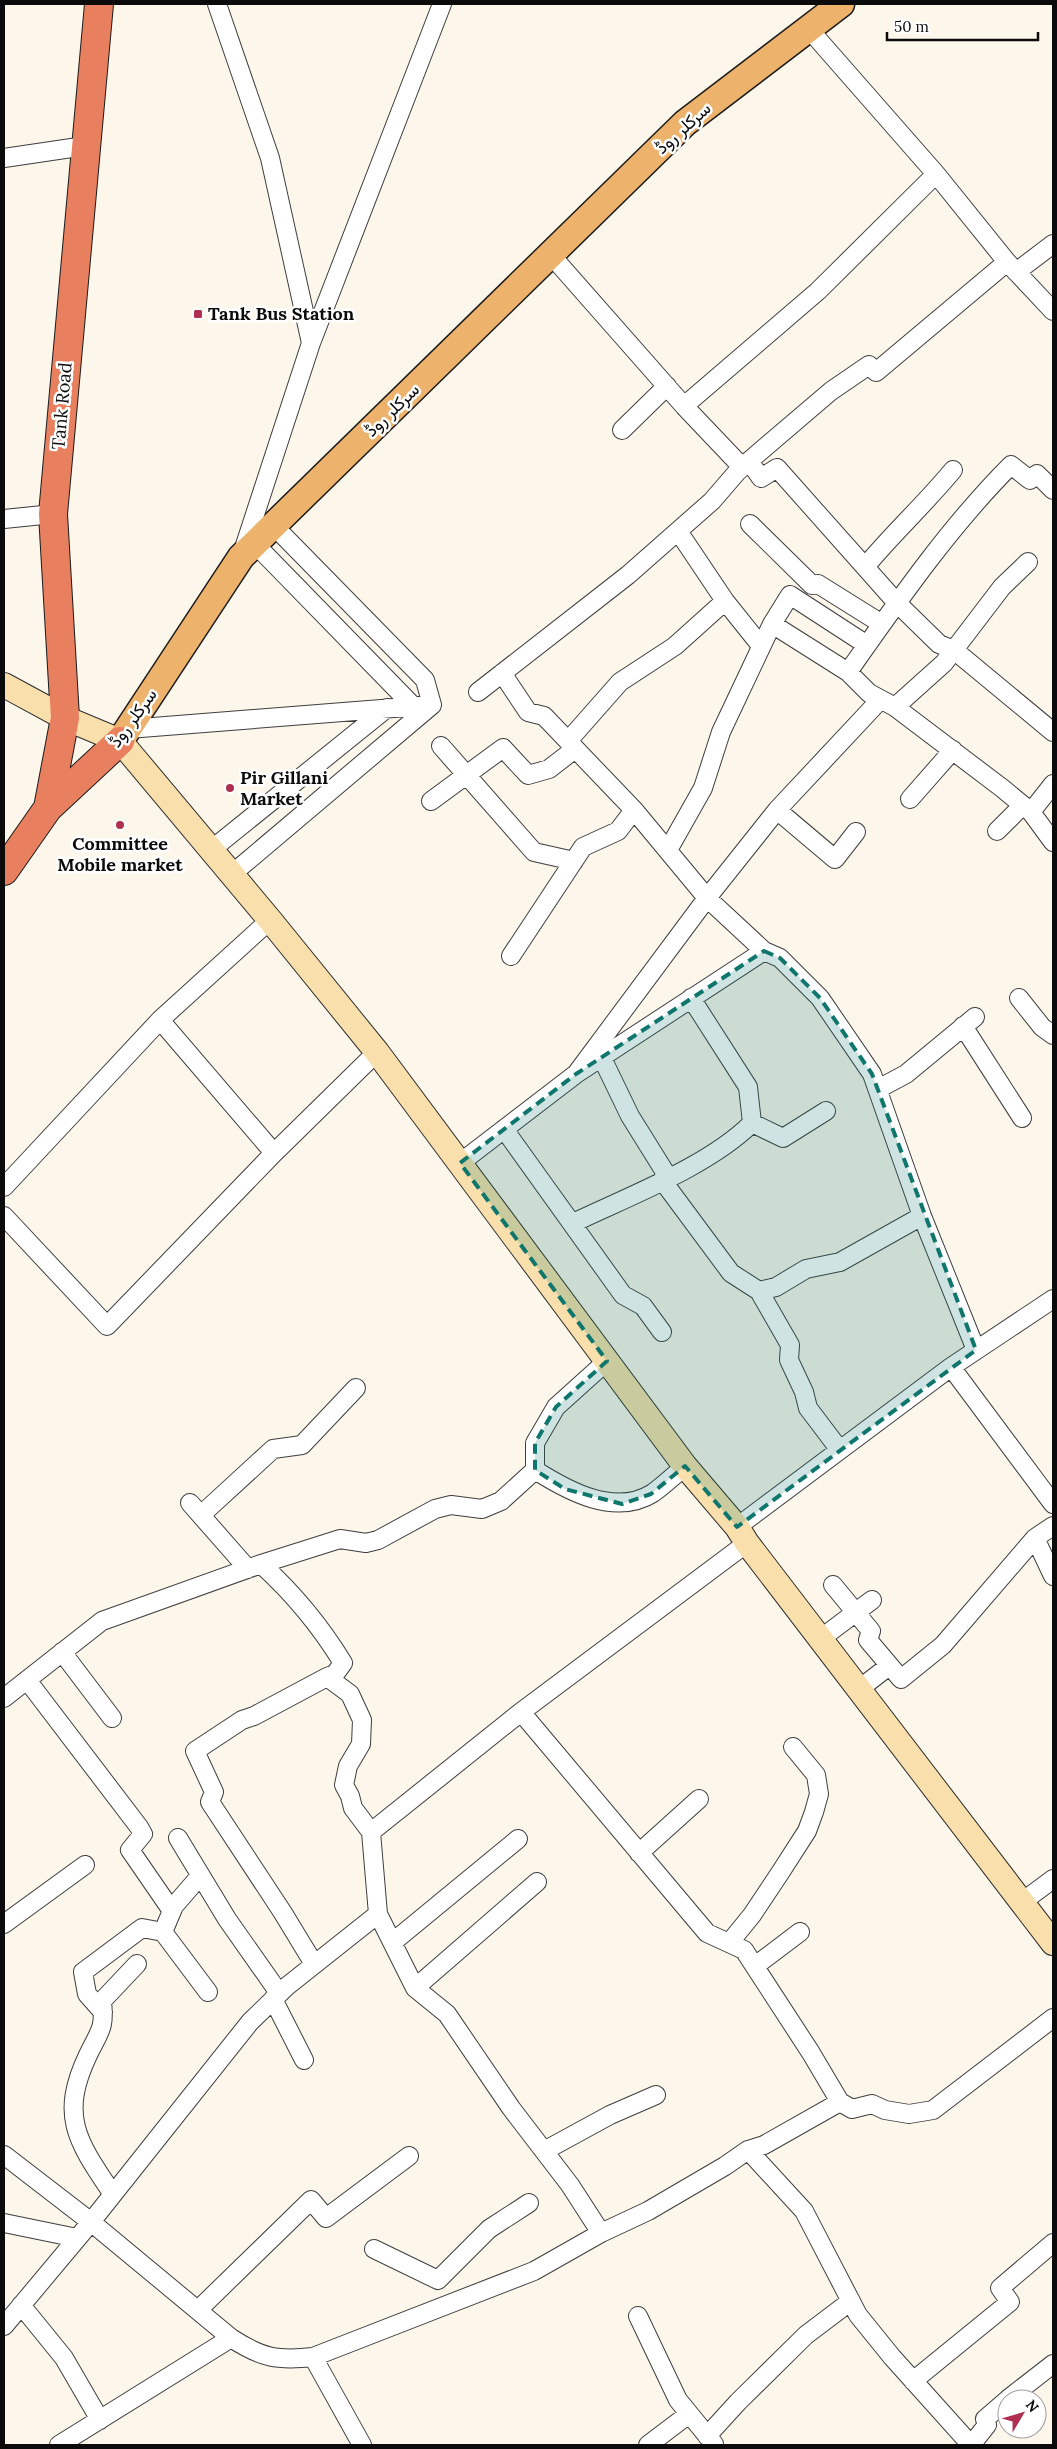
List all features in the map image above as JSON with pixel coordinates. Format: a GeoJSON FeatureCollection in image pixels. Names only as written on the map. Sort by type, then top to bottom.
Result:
{"type":"FeatureCollection","features":[{"type":"Feature","properties":{"kind":"highway","name":"Tank Road"},"geometry":{"type":"LineString","coordinates":[[48,808],[65,718],[53,514],[99,4]]}},
{"type":"Feature","properties":{"kind":"highway","name":"سرکلر روڈ"},"geometry":{"type":"LineString","coordinates":[[8,855],[48,808],[124,735]]}},
{"type":"Feature","properties":{"kind":"main road","name":"سرکلر روڈ"},"geometry":{"type":"LineString","coordinates":[[124,735],[248,550],[685,123],[842,4]]}},
{"type":"Feature","properties":{"kind":"main road"},"geometry":{"type":"LineString","coordinates":[[4,685],[65,718],[124,735],[211,850],[376,1052],[685,1466],[742,1535],[858,1690],[1053,1943]]}},
{"type":"Feature","properties":{"kind":"street"},"geometry":{"type":"LineString","coordinates":[[217,4],[270,158],[311,343]]}},
{"type":"Feature","properties":{"kind":"street"},"geometry":{"type":"LineString","coordinates":[[413,706],[248,550],[311,343],[442,4]]}},
{"type":"Feature","properties":{"kind":"street"},"geometry":{"type":"LineString","coordinates":[[808,28],[936,174],[1012,267],[1053,311]]}},
{"type":"Feature","properties":{"kind":"street"},"geometry":{"type":"LineString","coordinates":[[4,158],[85,146]]}},
{"type":"Feature","properties":{"kind":"street"},"geometry":{"type":"LineString","coordinates":[[684,406],[818,291],[936,174]]}},
{"type":"Feature","properties":{"kind":"street"},"geometry":{"type":"LineString","coordinates":[[478,692],[628,575],[712,501],[746,464],[831,391],[869,365],[876,372],[1012,267],[1053,244]]}},
{"type":"Feature","properties":{"kind":"street"},"geometry":{"type":"LineString","coordinates":[[550,255],[684,406],[761,478],[777,468],[896,603],[939,644],[954,650],[1053,732]]}},
{"type":"Feature","properties":{"kind":"street"},"geometry":{"type":"LineString","coordinates":[[622,430],[667,386]]}},
{"type":"Feature","properties":{"kind":"street"},"geometry":{"type":"LineString","coordinates":[[848,672],[896,603],[990,486],[1011,465],[1030,480],[1037,474],[1053,490]]}},
{"type":"Feature","properties":{"kind":"street"},"geometry":{"type":"LineString","coordinates":[[865,567],[890,537],[928,501],[953,470]]}},
{"type":"Feature","properties":{"kind":"street"},"geometry":{"type":"LineString","coordinates":[[4,519],[53,514]]}},
{"type":"Feature","properties":{"kind":"street"},"geometry":{"type":"LineString","coordinates":[[750,524],[812,584],[818,584],[882,624]]}},
{"type":"Feature","properties":{"kind":"street"},"geometry":{"type":"LineString","coordinates":[[273,525],[425,680],[432,704]]}},
{"type":"Feature","properties":{"kind":"street"},"geometry":{"type":"LineString","coordinates":[[678,531],[725,601],[761,646]]}},
{"type":"Feature","properties":{"kind":"street"},"geometry":{"type":"LineString","coordinates":[[576,1074],[707,898],[777,810],[887,704],[944,663],[1002,587],[1028,562]]}},
{"type":"Feature","properties":{"kind":"street"},"geometry":{"type":"LineString","coordinates":[[668,850],[703,788],[721,732],[772,624],[790,595],[867,645]]}},
{"type":"Feature","properties":{"kind":"street"},"geometry":{"type":"LineString","coordinates":[[431,801],[465,774],[503,748],[528,775],[549,769],[572,745],[620,682],[675,646],[725,601]]}},
{"type":"Feature","properties":{"kind":"street"},"geometry":{"type":"LineString","coordinates":[[772,624],[848,672],[887,704],[952,750],[1027,809],[1053,842]]}},
{"type":"Feature","properties":{"kind":"street"},"geometry":{"type":"LineString","coordinates":[[502,673],[528,712],[544,716],[572,745],[634,810],[707,898],[764,951],[780,958],[820,998],[872,1074],[922,1216],[976,1350]]}},
{"type":"Feature","properties":{"kind":"street"},"geometry":{"type":"LineString","coordinates":[[124,735],[432,704]]}},
{"type":"Feature","properties":{"kind":"street"},"geometry":{"type":"LineString","coordinates":[[232,874],[432,704]]}},
{"type":"Feature","properties":{"kind":"street"},"geometry":{"type":"LineString","coordinates":[[211,850],[387,708]]}},
{"type":"Feature","properties":{"kind":"street"},"geometry":{"type":"LineString","coordinates":[[441,746],[534,852],[574,860]]}},
{"type":"Feature","properties":{"kind":"street"},"geometry":{"type":"LineString","coordinates":[[910,800],[952,750]]}},
{"type":"Feature","properties":{"kind":"street"},"geometry":{"type":"LineString","coordinates":[[997,831],[1027,809],[1053,784]]}},
{"type":"Feature","properties":{"kind":"street"},"geometry":{"type":"LineString","coordinates":[[510,956],[583,846],[618,831],[634,810]]}},
{"type":"Feature","properties":{"kind":"street"},"geometry":{"type":"LineString","coordinates":[[777,810],[835,859],[856,832]]}},
{"type":"Feature","properties":{"kind":"street"},"geometry":{"type":"LineString","coordinates":[[4,1187],[160,1020],[270,920]]}},
{"type":"Feature","properties":{"kind":"street"},"geometry":{"type":"LineString","coordinates":[[460,1163],[576,1074],[764,951]]}},
{"type":"Feature","properties":{"kind":"street"},"geometry":{"type":"LineString","coordinates":[[691,998],[748,1087],[752,1123]]}},
{"type":"Feature","properties":{"kind":"street"},"geometry":{"type":"LineString","coordinates":[[1019,998],[1042,1027],[1053,1035]]}},
{"type":"Feature","properties":{"kind":"street"},"geometry":{"type":"LineString","coordinates":[[160,1020],[274,1153]]}},
{"type":"Feature","properties":{"kind":"street"},"geometry":{"type":"LineString","coordinates":[[878,1089],[906,1074],[969,1022],[1022,1118]]}},
{"type":"Feature","properties":{"kind":"street"},"geometry":{"type":"LineString","coordinates":[[4,1216],[107,1326],[274,1153],[376,1052]]}},
{"type":"Feature","properties":{"kind":"street"},"geometry":{"type":"LineString","coordinates":[[602,1058],[630,1116],[665,1179],[731,1273],[759,1291],[790,1345],[789,1360],[804,1392],[808,1408],[839,1449]]}},
{"type":"Feature","properties":{"kind":"street"},"geometry":{"type":"LineString","coordinates":[[752,1123],[783,1138],[826,1111]]}},
{"type":"Feature","properties":{"kind":"street"},"geometry":{"type":"LineString","coordinates":[[573,1223],[665,1179],[737,1138],[752,1123]]}},
{"type":"Feature","properties":{"kind":"street"},"geometry":{"type":"LineString","coordinates":[[504,1129],[624,1295],[643,1306],[662,1332]]}},
{"type":"Feature","properties":{"kind":"street"},"geometry":{"type":"LineString","coordinates":[[759,1291],[776,1288],[806,1269],[840,1262],[922,1216]]}},
{"type":"Feature","properties":{"kind":"street"},"geometry":{"type":"LineString","coordinates":[[371,1832],[742,1535],[839,1449],[951,1367],[1053,1299]]}},
{"type":"Feature","properties":{"kind":"street"},"geometry":{"type":"LineString","coordinates":[[4,1698],[102,1621],[255,1566],[340,1539],[366,1543],[378,1540],[435,1509],[451,1505],[482,1509],[501,1501],[535,1470],[535,1443],[556,1407],[607,1361]]}},
{"type":"Feature","properties":{"kind":"street"},"geometry":{"type":"LineString","coordinates":[[951,1367],[1053,1504]]}},
{"type":"Feature","properties":{"kind":"street"},"geometry":{"type":"LineString","coordinates":[[314,1964],[210,1802],[214,1792],[195,1751],[242,1720],[254,1716],[335,1674],[343,1663],[330,1641],[289,1591],[255,1566],[196,1509],[273,1449],[302,1445],[356,1388]]}},
{"type":"Feature","properties":{"kind":"street"},"geometry":{"type":"LineString","coordinates":[[535,1470],[565,1489],[622,1504],[651,1494],[685,1466]]}},
{"type":"Feature","properties":{"kind":"street"},"geometry":{"type":"LineString","coordinates":[[833,1585],[871,1631],[868,1640],[901,1679],[943,1645],[1036,1538],[1053,1526]]}},
{"type":"Feature","properties":{"kind":"street"},"geometry":{"type":"LineString","coordinates":[[1036,1538],[1053,1576]]}},
{"type":"Feature","properties":{"kind":"street"},"geometry":{"type":"LineString","coordinates":[[820,1640],[872,1600]]}},
{"type":"Feature","properties":{"kind":"street"},"geometry":{"type":"LineString","coordinates":[[62,1652],[112,1718]]}},
{"type":"Feature","properties":{"kind":"street"},"geometry":{"type":"LineString","coordinates":[[858,1690],[889,1666]]}},
{"type":"Feature","properties":{"kind":"street"},"geometry":{"type":"LineString","coordinates":[[327,1677],[350,1694],[362,1720],[361,1744],[348,1766],[344,1784],[353,1808],[371,1832],[378,1914],[415,1988],[447,2014],[511,2108],[544,2151],[601,2233]]}},
{"type":"Feature","properties":{"kind":"street"},"geometry":{"type":"LineString","coordinates":[[27,1680],[139,1827],[143,1834],[130,1850],[172,1911]]}},
{"type":"Feature","properties":{"kind":"street"},"geometry":{"type":"LineString","coordinates":[[521,1712],[707,1933],[718,1940],[730,1942],[744,1950],[811,2053],[840,2102],[852,2109],[872,2104],[885,2110],[909,2114],[933,2110],[1053,2018]]}},
{"type":"Feature","properties":{"kind":"street"},"geometry":{"type":"LineString","coordinates":[[730,1942],[752,1915],[807,1832],[814,1812],[818,1794],[816,1775],[793,1747]]}},
{"type":"Feature","properties":{"kind":"street"},"geometry":{"type":"LineString","coordinates":[[639,1853],[699,1799]]}},
{"type":"Feature","properties":{"kind":"street"},"geometry":{"type":"LineString","coordinates":[[178,1838],[276,1996],[304,2060]]}},
{"type":"Feature","properties":{"kind":"street"},"geometry":{"type":"LineString","coordinates":[[392,1942],[518,1838]]}},
{"type":"Feature","properties":{"kind":"street"},"geometry":{"type":"LineString","coordinates":[[4,1924],[85,1865]]}},
{"type":"Feature","properties":{"kind":"street"},"geometry":{"type":"LineString","coordinates":[[163,1932],[172,1911],[200,1876]]}},
{"type":"Feature","properties":{"kind":"street"},"geometry":{"type":"LineString","coordinates":[[1022,1902],[1053,1879]]}},
{"type":"Feature","properties":{"kind":"street"},"geometry":{"type":"LineString","coordinates":[[415,1988],[537,1882]]}},
{"type":"Feature","properties":{"kind":"street"},"geometry":{"type":"LineString","coordinates":[[4,2326],[91,2222],[112,2193],[250,2022],[276,1996],[378,1914]]}},
{"type":"Feature","properties":{"kind":"street"},"geometry":{"type":"LineString","coordinates":[[103,2012],[88,1994],[83,1972],[142,1928],[163,1932],[208,1992]]}},
{"type":"Feature","properties":{"kind":"street"},"geometry":{"type":"LineString","coordinates":[[755,1966],[800,1932]]}},
{"type":"Feature","properties":{"kind":"street"},"geometry":{"type":"LineString","coordinates":[[112,2193],[87,2156],[72,2116],[75,2087],[104,2022],[102,2001],[137,1964]]}},
{"type":"Feature","properties":{"kind":"street"},"geometry":{"type":"LineString","coordinates":[[544,2151],[610,2115],[656,2095]]}},
{"type":"Feature","properties":{"kind":"street"},"geometry":{"type":"LineString","coordinates":[[4,2155],[91,2222],[231,2338],[248,2349],[284,2360],[313,2357],[534,2271],[601,2233],[648,2211],[725,2166],[748,2150],[778,2137],[840,2102]]}},
{"type":"Feature","properties":{"kind":"street"},"geometry":{"type":"LineString","coordinates":[[748,2150],[804,2211],[858,2315],[913,2381],[971,2445],[987,2425],[985,2419],[997,2409]]}},
{"type":"Feature","properties":{"kind":"street"},"geometry":{"type":"LineString","coordinates":[[198,2310],[311,2200],[326,2218],[409,2156]]}},
{"type":"Feature","properties":{"kind":"street"},"geometry":{"type":"LineString","coordinates":[[438,2280],[489,2230],[529,2203]]}},
{"type":"Feature","properties":{"kind":"street"},"geometry":{"type":"LineString","coordinates":[[4,2223],[76,2238]]}},
{"type":"Feature","properties":{"kind":"street"},"geometry":{"type":"LineString","coordinates":[[913,2381],[1010,2302],[1000,2288],[1053,2243]]}},
{"type":"Feature","properties":{"kind":"street"},"geometry":{"type":"LineString","coordinates":[[374,2249],[438,2280],[452,2303]]}},
{"type":"Feature","properties":{"kind":"street"},"geometry":{"type":"LineString","coordinates":[[638,2316],[678,2400],[711,2441],[738,2402],[806,2335],[851,2301]]}},
{"type":"Feature","properties":{"kind":"street"},"geometry":{"type":"LineString","coordinates":[[21,2305],[64,2358],[100,2420]]}},
{"type":"Feature","properties":{"kind":"street"},"geometry":{"type":"LineString","coordinates":[[59,2445],[231,2338]]}},
{"type":"Feature","properties":{"kind":"street"},"geometry":{"type":"LineString","coordinates":[[313,2357],[354,2442]]}},
{"type":"Feature","properties":{"kind":"street"},"geometry":{"type":"LineString","coordinates":[[1022,2389],[1053,2364]]}},
{"type":"Feature","properties":{"kind":"street"},"geometry":{"type":"LineString","coordinates":[[648,2445],[689,2414]]}},
{"type":"Feature","properties":{"kind":"highlighted area"},"geometry":{"type":"Polygon","coordinates":[[[764,951],[780,958],[820,998],[872,1074],[976,1350],[737,1527],[685,1466],[651,1494],[622,1504],[565,1489],[535,1470],[535,1443],[556,1407],[607,1361],[460,1163],[576,1074],[764,951]]]}},
{"type":"Feature","properties":{"kind":"place","name":"Tank Bus Station"},"geometry":{"type":"Point","coordinates":[198,314]}},
{"type":"Feature","properties":{"kind":"place","name":"Pir Gillani Market"},"geometry":{"type":"Point","coordinates":[230,788]}},
{"type":"Feature","properties":{"kind":"place","name":"Committee Mobile market"},"geometry":{"type":"Point","coordinates":[120,825]}}]}
